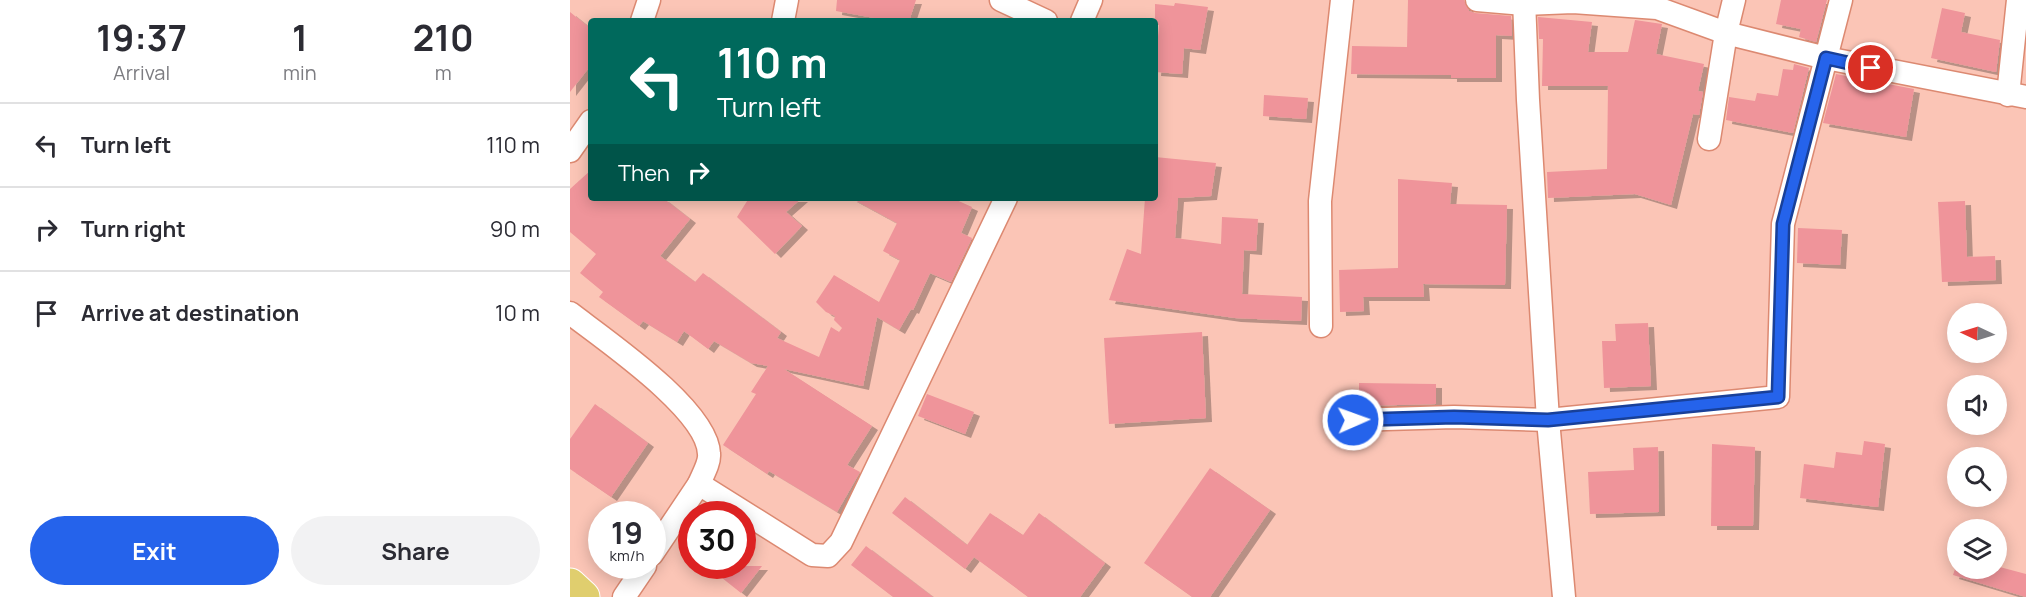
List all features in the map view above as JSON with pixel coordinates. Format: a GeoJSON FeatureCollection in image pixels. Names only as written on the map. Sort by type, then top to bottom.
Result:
{"type":"FeatureCollection","features":[{"type":"Feature","properties":{"kind":"main road"},"geometry":{"type":"LineString","coordinates":[[570,585],[583,597]]}},
{"type":"Feature","properties":{"kind":"street"},"geometry":{"type":"LineString","coordinates":[[643,18],[649,0]]}},
{"type":"Feature","properties":{"kind":"street"},"geometry":{"type":"LineString","coordinates":[[784,18],[787,0]]}},
{"type":"Feature","properties":{"kind":"street"},"geometry":{"type":"LineString","coordinates":[[1001,0],[1040,18]]}},
{"type":"Feature","properties":{"kind":"street"},"geometry":{"type":"LineString","coordinates":[[1083,18],[1090,0]]}},
{"type":"Feature","properties":{"kind":"street"},"geometry":{"type":"LineString","coordinates":[[1321,326],[1320,201],[1342,0]]}},
{"type":"Feature","properties":{"kind":"street"},"geometry":{"type":"LineString","coordinates":[[1477,0],[1573,2],[1658,8],[1726,33],[1826,58],[2017,96],[2018,0]]}},
{"type":"Feature","properties":{"kind":"street"},"geometry":{"type":"LineString","coordinates":[[1709,139],[1726,33],[1734,0]]}},
{"type":"Feature","properties":{"kind":"street"},"geometry":{"type":"LineString","coordinates":[[1353,420],[1454,417],[1548,420],[1778,397],[1783,224],[1841,0]]}},
{"type":"Feature","properties":{"kind":"street"},"geometry":{"type":"LineString","coordinates":[[1524,2],[1548,420],[1564,597]]}},
{"type":"Feature","properties":{"kind":"street"},"geometry":{"type":"LineString","coordinates":[[570,151],[588,125]]}},
{"type":"Feature","properties":{"kind":"street"},"geometry":{"type":"LineString","coordinates":[[699,484],[812,555],[828,556],[841,542],[1005,201]]}},
{"type":"Feature","properties":{"kind":"street"},"geometry":{"type":"LineString","coordinates":[[570,313],[639,366],[692,415],[703,433],[710,455],[699,484],[666,533]]}},
{"type":"Feature","properties":{"kind":"street"},"geometry":{"type":"LineString","coordinates":[[624,597],[636,579]]}},
{"type":"Feature","properties":{"kind":"building"},"geometry":{"type":"Polygon","coordinates":[[[837,0],[916,0],[910,18],[874,18],[836,11],[837,0]]]}},
{"type":"Feature","properties":{"kind":"building"},"geometry":{"type":"Polygon","coordinates":[[[1408,0],[1464,0],[1469,11],[1511,16],[1512,36],[1496,35],[1496,78],[1351,74],[1352,46],[1407,47],[1408,0]]]}},
{"type":"Feature","properties":{"kind":"building"},"geometry":{"type":"Polygon","coordinates":[[[1781,0],[1827,0],[1816,42],[1799,37],[1801,29],[1776,24],[1781,0]]]}},
{"type":"Feature","properties":{"kind":"building"},"geometry":{"type":"Polygon","coordinates":[[[1175,3],[1208,7],[1200,50],[1184,48],[1182,74],[1158,72],[1159,25],[1158,18],[1155,18],[1155,4],[1174,6],[1175,3]]]}},
{"type":"Feature","properties":{"kind":"building"},"geometry":{"type":"Polygon","coordinates":[[[1942,8],[1965,13],[1961,32],[2000,40],[1996,72],[1931,58],[1942,8]]]}},
{"type":"Feature","properties":{"kind":"building"},"geometry":{"type":"Polygon","coordinates":[[[570,12],[588,27],[588,69],[570,92],[570,12]]]}},
{"type":"Feature","properties":{"kind":"building"},"geometry":{"type":"Polygon","coordinates":[[[1538,17],[1592,22],[1588,52],[1628,52],[1635,20],[1662,24],[1656,54],[1704,64],[1698,91],[1703,92],[1699,115],[1693,114],[1671,205],[1635,194],[1548,198],[1547,172],[1607,169],[1608,86],[1542,86],[1543,39],[1539,39],[1538,17]]]}},
{"type":"Feature","properties":{"kind":"building"},"geometry":{"type":"Polygon","coordinates":[[[1794,64],[1809,68],[1793,133],[1726,120],[1729,97],[1755,101],[1757,93],[1778,96],[1783,69],[1793,70],[1794,64]]]}},
{"type":"Feature","properties":{"kind":"building"},"geometry":{"type":"Polygon","coordinates":[[[1836,74],[1914,89],[1906,137],[1823,123],[1836,74]]]}},
{"type":"Feature","properties":{"kind":"building"},"geometry":{"type":"Polygon","coordinates":[[[1264,95],[1308,98],[1306,119],[1263,116],[1264,95]]]}},
{"type":"Feature","properties":{"kind":"building"},"geometry":{"type":"Polygon","coordinates":[[[1158,157],[1216,163],[1211,196],[1178,198],[1175,238],[1221,244],[1222,217],[1258,219],[1256,251],[1244,250],[1242,294],[1302,297],[1301,321],[1235,318],[1109,300],[1127,249],[1141,254],[1145,201],[1158,201],[1158,157]]]}},
{"type":"Feature","properties":{"kind":"building"},"geometry":{"type":"Polygon","coordinates":[[[588,173],[588,201],[667,201],[690,219],[660,256],[695,282],[703,273],[781,332],[777,338],[819,357],[831,327],[839,332],[842,328],[834,320],[835,316],[826,312],[816,302],[834,275],[879,302],[900,260],[883,251],[897,223],[857,201],[959,201],[972,207],[961,233],[972,238],[951,282],[930,273],[913,310],[911,309],[899,330],[877,317],[863,386],[784,369],[872,426],[847,465],[860,472],[837,512],[769,471],[767,474],[723,445],[756,394],[751,392],[768,366],[751,363],[714,341],[708,349],[684,331],[677,342],[643,321],[639,326],[599,297],[603,292],[580,273],[596,254],[570,232],[570,189],[588,173]]]}},
{"type":"Feature","properties":{"kind":"building"},"geometry":{"type":"Polygon","coordinates":[[[1398,179],[1452,183],[1450,204],[1507,205],[1505,285],[1423,284],[1424,297],[1363,297],[1364,311],[1340,312],[1339,270],[1398,268],[1398,179]]]}},
{"type":"Feature","properties":{"kind":"building"},"geometry":{"type":"Polygon","coordinates":[[[747,201],[799,201],[786,212],[802,226],[775,254],[737,217],[747,201]]]}},
{"type":"Feature","properties":{"kind":"building"},"geometry":{"type":"Polygon","coordinates":[[[1965,201],[1967,257],[1995,256],[1996,280],[1942,282],[1938,202],[1965,201]]]}},
{"type":"Feature","properties":{"kind":"building"},"geometry":{"type":"Polygon","coordinates":[[[1798,228],[1842,230],[1840,265],[1797,263],[1798,228]]]}},
{"type":"Feature","properties":{"kind":"building"},"geometry":{"type":"Polygon","coordinates":[[[1648,323],[1651,386],[1604,388],[1602,341],[1616,341],[1615,324],[1648,323]]]}},
{"type":"Feature","properties":{"kind":"building"},"geometry":{"type":"Polygon","coordinates":[[[1202,332],[1206,418],[1109,424],[1104,338],[1202,332]]]}},
{"type":"Feature","properties":{"kind":"building"},"geometry":{"type":"Polygon","coordinates":[[[1359,383],[1436,384],[1436,404],[1359,406],[1359,383]]]}},
{"type":"Feature","properties":{"kind":"building"},"geometry":{"type":"Polygon","coordinates":[[[927,394],[974,412],[965,434],[918,416],[927,394]]]}},
{"type":"Feature","properties":{"kind":"building"},"geometry":{"type":"Polygon","coordinates":[[[595,404],[648,443],[611,497],[570,469],[570,439],[595,404]]]}},
{"type":"Feature","properties":{"kind":"building"},"geometry":{"type":"Polygon","coordinates":[[[1864,441],[1885,444],[1878,507],[1800,498],[1804,464],[1834,468],[1836,452],[1862,455],[1864,441]]]}},
{"type":"Feature","properties":{"kind":"building"},"geometry":{"type":"Polygon","coordinates":[[[1712,444],[1755,447],[1753,526],[1711,526],[1712,444]]]}},
{"type":"Feature","properties":{"kind":"building"},"geometry":{"type":"Polygon","coordinates":[[[1658,447],[1659,512],[1590,514],[1588,472],[1634,470],[1633,448],[1658,447]]]}},
{"type":"Feature","properties":{"kind":"building"},"geometry":{"type":"Polygon","coordinates":[[[1210,468],[1270,510],[1210,597],[1192,597],[1144,563],[1210,468]]]}},
{"type":"Feature","properties":{"kind":"building"},"geometry":{"type":"Polygon","coordinates":[[[905,497],[967,545],[990,513],[1023,535],[1039,513],[1105,563],[1080,597],[1028,597],[974,557],[965,569],[892,513],[905,497]]]}},
{"type":"Feature","properties":{"kind":"building"},"geometry":{"type":"Polygon","coordinates":[[[866,546],[933,597],[893,597],[851,565],[866,546]]]}},
{"type":"Feature","properties":{"kind":"building"},"geometry":{"type":"Polygon","coordinates":[[[756,566],[762,566],[756,574],[756,566]]]}},
{"type":"Feature","properties":{"kind":"building"},"geometry":{"type":"Polygon","coordinates":[[[2007,569],[2026,574],[2026,597],[1966,579],[2007,579],[2007,569]]]}},
{"type":"Feature","properties":{"kind":"building"},"geometry":{"type":"Polygon","coordinates":[[[723,579],[752,579],[741,593],[723,579]]]}},
{"type":"Feature","properties":{"kind":"route"},"geometry":{"type":"LineString","coordinates":[[1353,420],[1454,417],[1548,420],[1778,397],[1783,224],[1826,58],[1871,68]]}}]}
